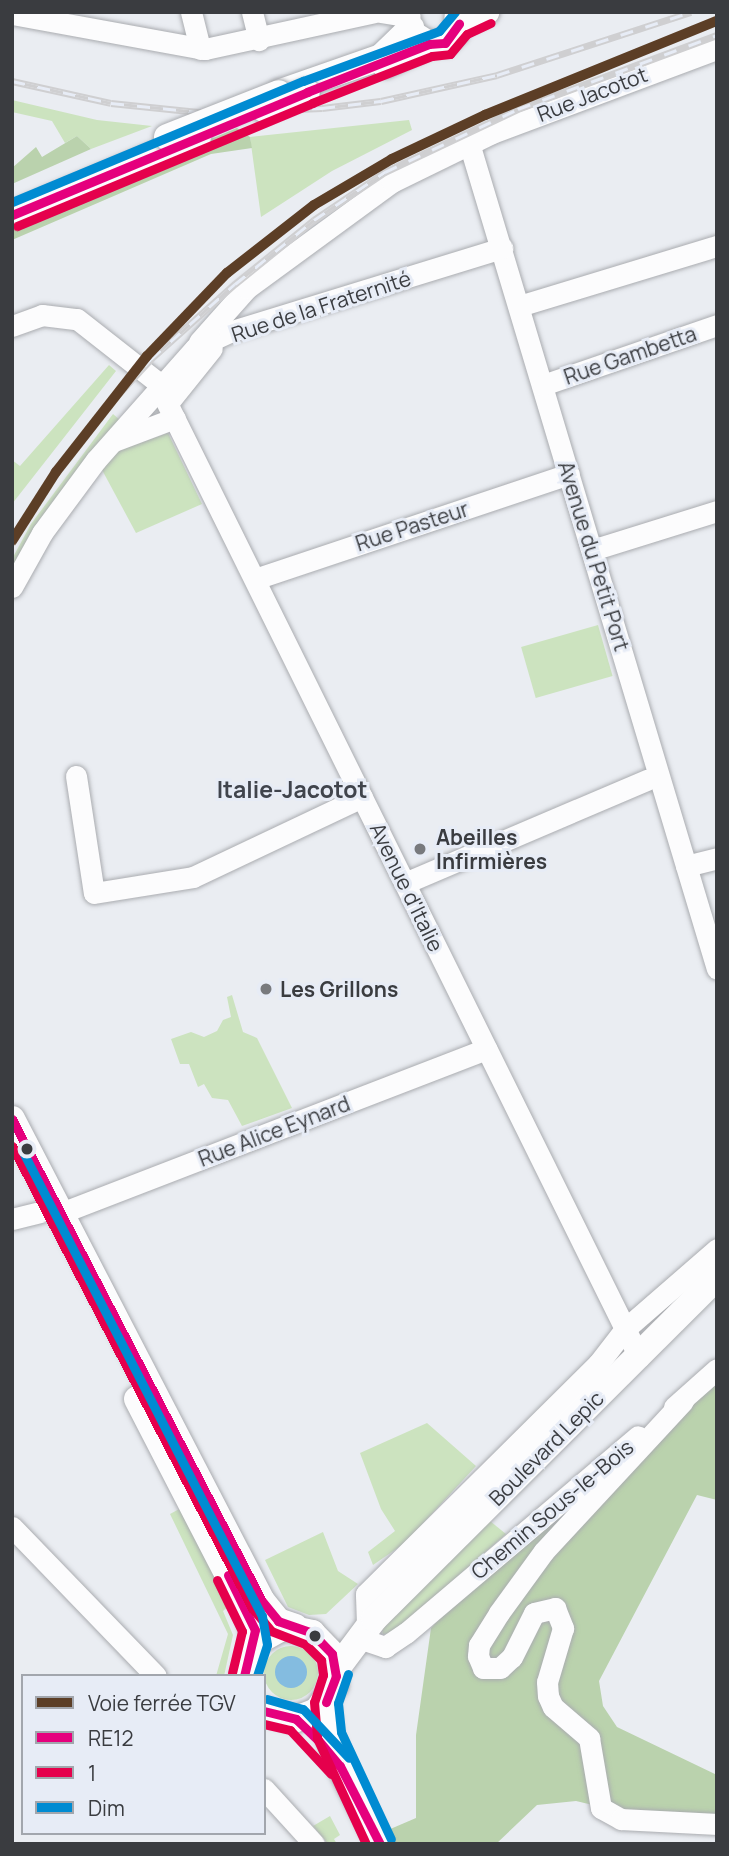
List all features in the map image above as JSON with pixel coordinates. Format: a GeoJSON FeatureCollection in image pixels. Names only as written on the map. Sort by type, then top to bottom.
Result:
{"type":"FeatureCollection","features":[{"type":"Feature","properties":{"kind":"main road"},"geometry":{"type":"LineString","coordinates":[[415,25],[445,43],[458,18],[486,12]]}},
{"type":"Feature","properties":{"kind":"main road"},"geometry":{"type":"LineString","coordinates":[[12,215],[307,92],[415,25]]}},
{"type":"Feature","properties":{"kind":"main road"},"geometry":{"type":"LineString","coordinates":[[12,200],[279,93],[381,57],[415,25]]}},
{"type":"Feature","properties":{"kind":"main road"},"geometry":{"type":"LineString","coordinates":[[12,1119],[51,1213],[251,1620],[255,1643],[245,1674]]}},
{"type":"Feature","properties":{"kind":"main road"},"geometry":{"type":"LineString","coordinates":[[12,1158],[51,1213],[262,1601],[278,1621],[295,1627],[354,1634],[326,1702],[329,1735],[340,1766],[380,1844]]}},
{"type":"Feature","properties":{"kind":"main road","name":"Boulevard Lepic"},"geometry":{"type":"LineString","coordinates":[[354,1634],[639,1357],[717,1277]]}},
{"type":"Feature","properties":{"kind":"main road"},"geometry":{"type":"LineString","coordinates":[[255,1643],[273,1630],[295,1627]]}},
{"type":"Feature","properties":{"kind":"main road"},"geometry":{"type":"LineString","coordinates":[[296,1719],[326,1702]]}},
{"type":"Feature","properties":{"kind":"main road"},"geometry":{"type":"LineString","coordinates":[[266,1712],[296,1719],[340,1766]]}},
{"type":"Feature","properties":{"kind":"street"},"geometry":{"type":"LineString","coordinates":[[191,12],[202,49]]}},
{"type":"Feature","properties":{"kind":"street"},"geometry":{"type":"LineString","coordinates":[[252,12],[259,40]]}},
{"type":"Feature","properties":{"kind":"street"},"geometry":{"type":"LineString","coordinates":[[22,15],[202,49],[259,40],[374,12]]}},
{"type":"Feature","properties":{"kind":"street"},"geometry":{"type":"LineString","coordinates":[[380,12],[415,25]]}},
{"type":"Feature","properties":{"kind":"street","name":"Rue Jacotot"},"geometry":{"type":"LineString","coordinates":[[167,403],[195,348],[247,288],[300,245],[392,182],[469,144],[717,49]]}},
{"type":"Feature","properties":{"kind":"street","name":"Avenue du Petit Port"},"geometry":{"type":"LineString","coordinates":[[469,144],[717,969]]}},
{"type":"Feature","properties":{"kind":"street"},"geometry":{"type":"LineString","coordinates":[[519,306],[717,246]]}},
{"type":"Feature","properties":{"kind":"street","name":"Rue de la Fraternité"},"geometry":{"type":"LineString","coordinates":[[167,403],[229,332],[502,248]]}},
{"type":"Feature","properties":{"kind":"street","name":"Avenue d'Italie"},"geometry":{"type":"LineString","coordinates":[[12,326],[41,315],[77,319],[130,357],[167,403],[639,1357]]}},
{"type":"Feature","properties":{"kind":"street","name":"Rue Gambetta"},"geometry":{"type":"LineString","coordinates":[[543,385],[717,325]]}},
{"type":"Feature","properties":{"kind":"street"},"geometry":{"type":"LineString","coordinates":[[195,348],[229,332]]}},
{"type":"Feature","properties":{"kind":"street"},"geometry":{"type":"LineString","coordinates":[[12,587],[42,533],[109,443],[167,403]]}},
{"type":"Feature","properties":{"kind":"street"},"geometry":{"type":"LineString","coordinates":[[109,443],[167,403]]}},
{"type":"Feature","properties":{"kind":"street","name":"Rue Pasteur"},"geometry":{"type":"LineString","coordinates":[[255,579],[569,474]]}},
{"type":"Feature","properties":{"kind":"street"},"geometry":{"type":"LineString","coordinates":[[592,550],[717,511]]}},
{"type":"Feature","properties":{"kind":"street"},"geometry":{"type":"LineString","coordinates":[[76,776],[94,893],[193,877],[362,797]]}},
{"type":"Feature","properties":{"kind":"street"},"geometry":{"type":"LineString","coordinates":[[405,883],[647,780]]}},
{"type":"Feature","properties":{"kind":"street"},"geometry":{"type":"LineString","coordinates":[[686,866],[717,858]]}},
{"type":"Feature","properties":{"kind":"street","name":"Rue Alice Eynard"},"geometry":{"type":"LineString","coordinates":[[12,1219],[51,1213],[487,1049]]}},
{"type":"Feature","properties":{"kind":"street","name":"Boulevard Lepic"},"geometry":{"type":"LineString","coordinates":[[354,1634],[598,1364],[625,1329],[717,1250]]}},
{"type":"Feature","properties":{"kind":"street","name":"Chemin Sous-le-Bois"},"geometry":{"type":"LineString","coordinates":[[354,1634],[385,1647],[683,1401],[717,1369]]}},
{"type":"Feature","properties":{"kind":"street"},"geometry":{"type":"LineString","coordinates":[[683,1401],[544,1551],[499,1613],[479,1645],[478,1656],[483,1668],[500,1668],[512,1657],[534,1613],[555,1608],[561,1613],[563,1628],[547,1682],[548,1696],[553,1707],[589,1738],[601,1808],[621,1819],[717,1824]]}},
{"type":"Feature","properties":{"kind":"street"},"geometry":{"type":"LineString","coordinates":[[12,1527],[154,1674]]}},
{"type":"Feature","properties":{"kind":"street"},"geometry":{"type":"LineString","coordinates":[[266,1791],[309,1838],[286,1844]]}},
{"type":"Feature","properties":{"kind":"green space"},"geometry":{"type":"Polygon","coordinates":[[[12,100],[97,120],[152,126],[91,149],[77,136],[65,143],[52,121],[12,112],[12,100]]]}},
{"type":"Feature","properties":{"kind":"green space"},"geometry":{"type":"Polygon","coordinates":[[[409,120],[412,130],[332,171],[261,217],[250,137],[409,120]]]}},
{"type":"Feature","properties":{"kind":"green space"},"geometry":{"type":"Polygon","coordinates":[[[237,128],[250,137],[252,148],[211,154],[12,240],[12,223],[237,128]]]}},
{"type":"Feature","properties":{"kind":"green space"},"geometry":{"type":"Polygon","coordinates":[[[77,136],[91,149],[12,184],[12,168],[36,147],[42,157],[77,136]]]}},
{"type":"Feature","properties":{"kind":"green space"},"geometry":{"type":"Polygon","coordinates":[[[109,365],[116,371],[12,504],[12,460],[20,466],[109,365]]]}},
{"type":"Feature","properties":{"kind":"green space"},"geometry":{"type":"Polygon","coordinates":[[[113,414],[120,420],[12,579],[12,559],[31,524],[113,414]]]}},
{"type":"Feature","properties":{"kind":"green space"},"geometry":{"type":"Polygon","coordinates":[[[168,433],[202,504],[136,533],[101,468],[116,451],[168,433]]]}},
{"type":"Feature","properties":{"kind":"green space"},"geometry":{"type":"Polygon","coordinates":[[[598,625],[613,676],[536,698],[521,647],[598,625]]]}},
{"type":"Feature","properties":{"kind":"green space"},"geometry":{"type":"Polygon","coordinates":[[[232,995],[243,1032],[257,1038],[292,1108],[242,1126],[228,1100],[212,1098],[204,1084],[198,1087],[189,1064],[180,1064],[171,1039],[191,1032],[204,1037],[217,1031],[223,1020],[231,1017],[227,997],[232,995]]]}},
{"type":"Feature","properties":{"kind":"green space"},"geometry":{"type":"Polygon","coordinates":[[[717,1384],[717,1500],[697,1495],[599,1681],[603,1706],[617,1727],[717,1775],[717,1825],[639,1816],[576,1801],[537,1805],[496,1844],[393,1844],[388,1830],[416,1818],[416,1735],[431,1628],[481,1575],[717,1384]]]}},
{"type":"Feature","properties":{"kind":"green space"},"geometry":{"type":"Polygon","coordinates":[[[427,1423],[476,1466],[405,1543],[373,1565],[368,1552],[395,1531],[381,1509],[360,1453],[427,1423]]]}},
{"type":"Feature","properties":{"kind":"green space"},"geometry":{"type":"Polygon","coordinates":[[[183,1507],[230,1605],[223,1611],[233,1635],[224,1674],[217,1674],[228,1634],[170,1514],[183,1507]]]}},
{"type":"Feature","properties":{"kind":"green space"},"geometry":{"type":"Polygon","coordinates":[[[490,1521],[506,1534],[393,1633],[383,1634],[382,1629],[490,1521]]]}},
{"type":"Feature","properties":{"kind":"green space"},"geometry":{"type":"Polygon","coordinates":[[[323,1532],[338,1571],[358,1584],[326,1614],[309,1615],[288,1607],[265,1560],[323,1532]]]}},
{"type":"Feature","properties":{"kind":"green space"},"geometry":{"type":"Polygon","coordinates":[[[281,1648],[301,1648],[310,1654],[316,1663],[316,1683],[310,1692],[301,1698],[281,1698],[272,1692],[266,1683],[266,1663],[272,1654],[281,1648]]]}},
{"type":"Feature","properties":{"kind":"green space"},"geometry":{"type":"Polygon","coordinates":[[[330,1816],[340,1835],[334,1839],[337,1844],[328,1844],[313,1826],[330,1816]]]}},
{"type":"Feature","properties":{"kind":"water"},"geometry":{"type":"Polygon","coordinates":[[[291,1656],[302,1661],[307,1672],[302,1683],[291,1688],[280,1683],[275,1672],[280,1661],[291,1656]]]}},
{"type":"Feature","properties":{"kind":"railway"},"geometry":{"type":"LineString","coordinates":[[12,81],[111,103],[208,113],[322,108],[381,101],[497,75],[691,12]]}},
{"type":"Feature","properties":{"kind":"railway"},"geometry":{"type":"LineString","coordinates":[[92,423],[151,359],[235,284],[314,220],[385,172],[518,109],[717,35]]}},
{"type":"Feature","properties":{"kind":"rail line","name":"TGV"},"geometry":{"type":"LineString","coordinates":[[12,541],[56,472],[147,356],[227,273],[314,205],[392,159],[485,115],[717,21]]}},
{"type":"Feature","properties":{"kind":"transit line","name":"Dim"},"geometry":{"type":"LineString","coordinates":[[12,202],[303,81],[439,31],[455,12]]}},
{"type":"Feature","properties":{"kind":"transit line","name":"1"},"geometry":{"type":"LineString","coordinates":[[17,226],[312,103],[432,56],[450,54],[467,34],[491,23]]}},
{"type":"Feature","properties":{"kind":"transit line","name":"RE12"},"geometry":{"type":"LineString","coordinates":[[12,215],[307,92],[429,44],[445,43],[459,24]]}},
{"type":"Feature","properties":{"kind":"transit line","name":"RE12"},"geometry":{"type":"LineString","coordinates":[[12,1119],[262,1601],[278,1621],[312,1633],[332,1654],[336,1676],[326,1702]]}},
{"type":"Feature","properties":{"kind":"transit line","name":"1"},"geometry":{"type":"LineString","coordinates":[[12,1146],[252,1608],[271,1631],[305,1644],[321,1660],[323,1675],[314,1702],[317,1738],[366,1844]]}},
{"type":"Feature","properties":{"kind":"transit line","name":"Dim"},"geometry":{"type":"LineString","coordinates":[[23,1152],[262,1616],[267,1645],[258,1674]]}},
{"type":"Feature","properties":{"kind":"transit line","name":"RE12"},"geometry":{"type":"LineString","coordinates":[[228,1575],[255,1630],[244,1674]]}},
{"type":"Feature","properties":{"kind":"transit line","name":"1"},"geometry":{"type":"LineString","coordinates":[[217,1580],[242,1631],[232,1673]]}},
{"type":"Feature","properties":{"kind":"transit line","name":"Dim"},"geometry":{"type":"LineString","coordinates":[[348,1674],[338,1703],[341,1732],[391,1839]]}},
{"type":"Feature","properties":{"kind":"transit line","name":"Dim"},"geometry":{"type":"LineString","coordinates":[[267,1699],[303,1709],[349,1758]]}},
{"type":"Feature","properties":{"kind":"transit line","name":"RE12"},"geometry":{"type":"LineString","coordinates":[[266,1712],[296,1719],[318,1740],[340,1766],[380,1844]]}},
{"type":"Feature","properties":{"kind":"transit line","name":"1"},"geometry":{"type":"LineString","coordinates":[[266,1724],[290,1730],[331,1774]]}},
{"type":"Feature","properties":{"kind":"place","name":"Abeilles Infirmières"},"geometry":{"type":"Point","coordinates":[420,849]}},
{"type":"Feature","properties":{"kind":"place","name":"Les Grillons"},"geometry":{"type":"Point","coordinates":[266,989]}},
{"type":"Feature","properties":{"kind":"district","name":"Italie-Jacotot"},"geometry":{"type":"Point","coordinates":[292,789]}}]}
